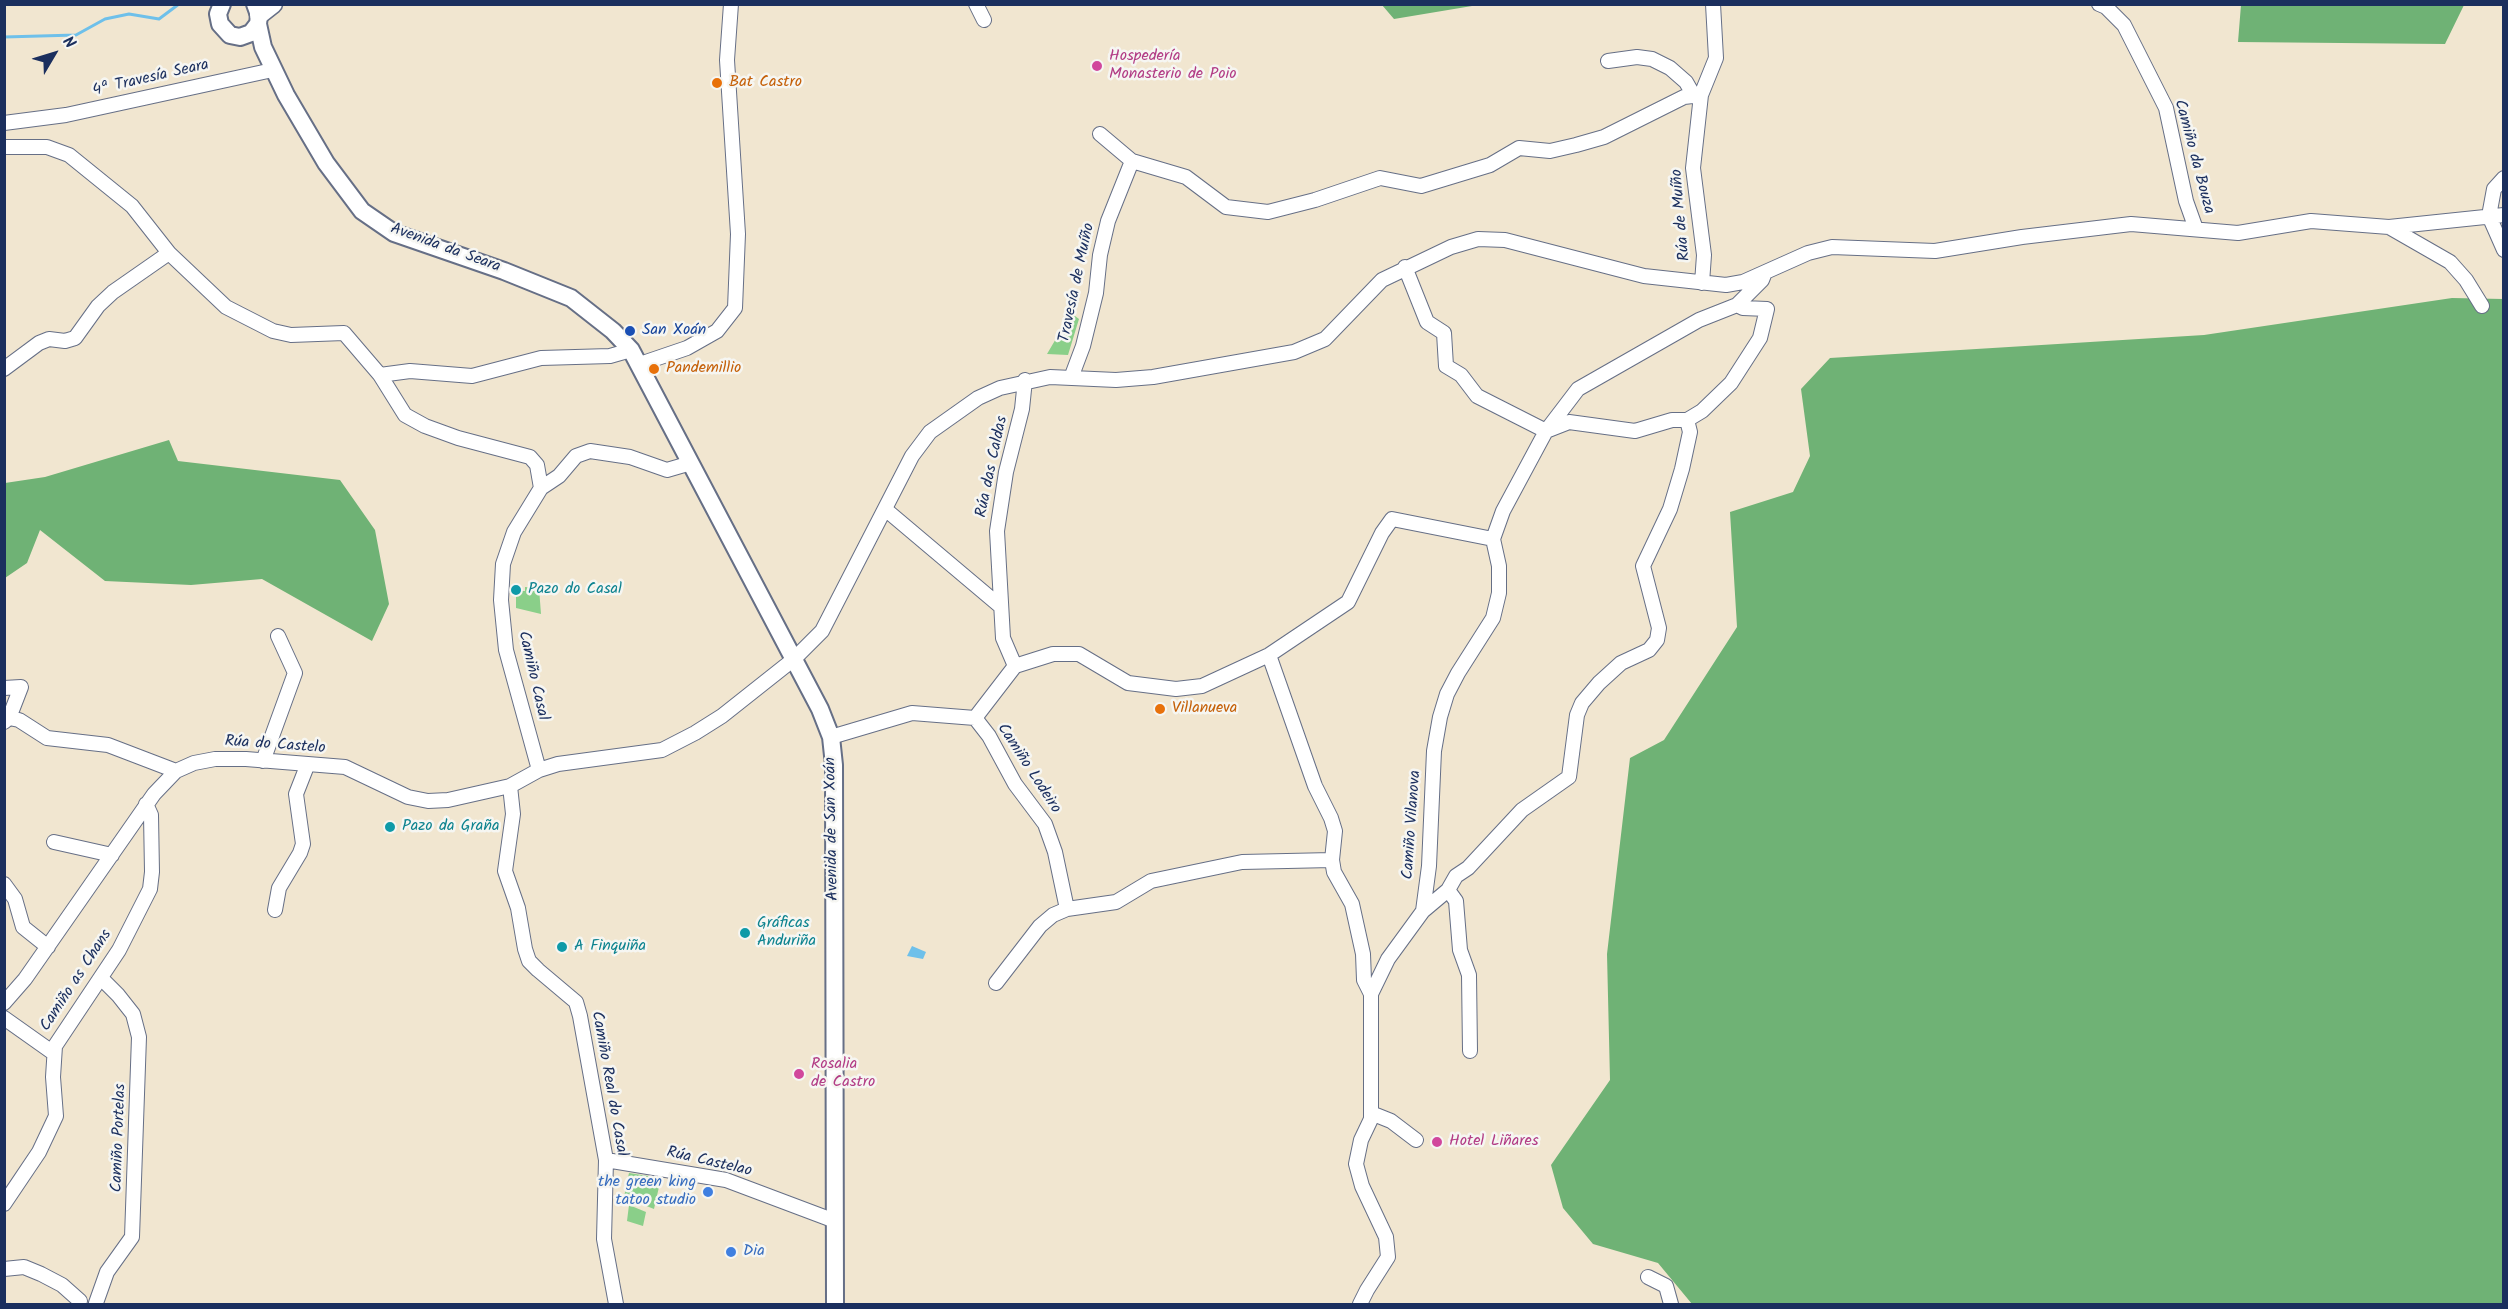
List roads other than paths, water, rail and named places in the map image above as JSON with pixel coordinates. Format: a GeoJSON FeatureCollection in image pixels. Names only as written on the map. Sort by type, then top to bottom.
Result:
{"type":"FeatureCollection","features":[{"type":"Feature","properties":{"kind":"main road","name":"Avenida da Seara"},"geometry":{"type":"LineString","coordinates":[[222,5],[218,14],[220,24],[226,32],[247,45],[268,71],[286,95],[345,192],[369,217],[394,233],[504,271],[571,298],[590,310],[631,350],[640,364]]}},
{"type":"Feature","properties":{"kind":"main road","name":"Avenida da Seara"},"geometry":{"type":"LineString","coordinates":[[261,12],[263,47],[286,95]]}},
{"type":"Feature","properties":{"kind":"main road"},"geometry":{"type":"LineString","coordinates":[[234,36],[246,36],[261,12]]}},
{"type":"Feature","properties":{"kind":"main road","name":"Avenida de San Xoán"},"geometry":{"type":"LineString","coordinates":[[640,364],[794,659],[831,737],[834,765],[836,1305]]}},
{"type":"Feature","properties":{"kind":"street"},"geometry":{"type":"LineString","coordinates":[[640,364],[687,348],[717,331],[735,308],[738,234],[728,60],[731,4]]}},
{"type":"Feature","properties":{"kind":"street"},"geometry":{"type":"LineString","coordinates":[[976,4],[984,20]]}},
{"type":"Feature","properties":{"kind":"street","name":"Rúa de Muíño"},"geometry":{"type":"LineString","coordinates":[[1702,283],[1704,255],[1693,168],[1698,95],[1716,58],[1713,4]]}},
{"type":"Feature","properties":{"kind":"street","name":"Camiño da Bouza"},"geometry":{"type":"LineString","coordinates":[[2100,4],[2124,25],[2166,108],[2186,201],[2196,229]]}},
{"type":"Feature","properties":{"kind":"street"},"geometry":{"type":"LineString","coordinates":[[1608,61],[1637,57],[1652,59],[1670,68],[1698,95]]}},
{"type":"Feature","properties":{"kind":"street","name":"4ª Travesía Seara"},"geometry":{"type":"LineString","coordinates":[[4,123],[66,115],[268,71]]}},
{"type":"Feature","properties":{"kind":"street"},"geometry":{"type":"LineString","coordinates":[[1100,134],[1132,161],[1186,177],[1226,207],[1268,212],[1315,200],[1380,178],[1421,186],[1490,165],[1519,148],[1550,151],[1576,145],[1604,137],[1684,97],[1698,95]]}},
{"type":"Feature","properties":{"kind":"street"},"geometry":{"type":"LineString","coordinates":[[5,148],[47,147],[69,155],[132,206],[169,253],[226,307],[255,323],[291,335],[344,333],[380,375],[405,415],[425,426],[530,458],[537,465],[541,488],[559,476],[576,456],[590,451],[630,457],[667,470],[691,463]]}},
{"type":"Feature","properties":{"kind":"street","name":"Travesía de Muíño"},"geometry":{"type":"LineString","coordinates":[[1071,378],[1083,346],[1096,293],[1100,255],[1108,221],[1132,161]]}},
{"type":"Feature","properties":{"kind":"street"},"geometry":{"type":"LineString","coordinates":[[2504,178],[2494,189],[2489,216],[2504,250]]}},
{"type":"Feature","properties":{"kind":"street","name":"Rúa do Castelo"},"geometry":{"type":"LineString","coordinates":[[176,771],[215,759],[345,767],[408,797],[428,801],[448,800],[510,786],[539,770],[580,761],[662,750],[722,716],[794,659],[822,631],[912,456],[930,432],[978,398],[1025,380],[1050,377],[1153,377],[1294,352],[1325,339],[1382,280],[1405,267],[1451,247],[1478,239],[1505,240],[1644,276],[1725,285],[1743,282],[1808,253],[1832,247],[1935,250],[2131,224],[2238,233],[2311,221],[2390,226],[2504,215]]}},
{"type":"Feature","properties":{"kind":"street"},"geometry":{"type":"LineString","coordinates":[[2390,226],[2450,262],[2466,280],[2482,306]]}},
{"type":"Feature","properties":{"kind":"street"},"geometry":{"type":"LineString","coordinates":[[4,369],[39,343],[49,339],[65,341],[75,338],[98,306],[113,292],[169,253]]}},
{"type":"Feature","properties":{"kind":"street"},"geometry":{"type":"LineString","coordinates":[[1405,267],[1426,322],[1444,333],[1446,366],[1461,375],[1477,396],[1546,431],[1569,422],[1635,431],[1653,424],[1686,420],[1717,399],[1731,383],[1760,338],[1767,309],[1743,308],[1737,305]]}},
{"type":"Feature","properties":{"kind":"street"},"geometry":{"type":"LineString","coordinates":[[831,737],[912,713],[975,718],[1015,666],[1053,654],[1079,654],[1128,684],[1176,689],[1202,686],[1269,655],[1348,602],[1382,533],[1392,519],[1493,539],[1503,511],[1546,431],[1578,389],[1699,320],[1737,305],[1762,280],[1764,273]]}},
{"type":"Feature","properties":{"kind":"street"},"geometry":{"type":"LineString","coordinates":[[380,375],[410,370],[472,376],[541,358],[610,356],[631,350]]}},
{"type":"Feature","properties":{"kind":"street","name":"Rúa das Caldas"},"geometry":{"type":"LineString","coordinates":[[1015,666],[1003,638],[997,531],[1005,473],[1022,409],[1025,380]]}},
{"type":"Feature","properties":{"kind":"street"},"geometry":{"type":"LineString","coordinates":[[1423,911],[1448,890],[1456,876],[1468,868],[1522,810],[1569,777],[1577,715],[1582,703],[1621,663],[1649,650],[1657,640],[1659,628],[1643,566],[1670,509],[1688,444],[1690,432],[1686,420]]}},
{"type":"Feature","properties":{"kind":"street","name":"Camiño Casal"},"geometry":{"type":"LineString","coordinates":[[539,770],[506,650],[501,600],[503,564],[514,532],[541,488]]}},
{"type":"Feature","properties":{"kind":"street"},"geometry":{"type":"LineString","coordinates":[[885,508],[1000,606]]}},
{"type":"Feature","properties":{"kind":"street","name":"Camiño Vilanova"},"geometry":{"type":"LineString","coordinates":[[1371,1113],[1371,994],[1388,959],[1423,911],[1429,866],[1434,751],[1440,717],[1447,694],[1458,673],[1493,618],[1499,593],[1499,575],[1493,539]]}},
{"type":"Feature","properties":{"kind":"street"},"geometry":{"type":"LineString","coordinates":[[263,761],[295,673],[278,636]]}},
{"type":"Feature","properties":{"kind":"street"},"geometry":{"type":"LineString","coordinates":[[1269,655],[1315,786],[1335,831],[1332,860],[1337,878],[1352,904],[1363,954],[1364,980],[1371,994]]}},
{"type":"Feature","properties":{"kind":"street"},"geometry":{"type":"LineString","coordinates":[[4,688],[21,687],[7,720],[26,724],[47,738],[108,745],[176,771],[146,804],[26,979],[4,1003]]}},
{"type":"Feature","properties":{"kind":"street","name":"Camiño Lodeiro"},"geometry":{"type":"LineString","coordinates":[[975,718],[989,736],[1015,784],[1045,824],[1055,852],[1066,909]]}},
{"type":"Feature","properties":{"kind":"street"},"geometry":{"type":"LineString","coordinates":[[275,910],[279,888],[303,844],[296,794],[307,766]]}},
{"type":"Feature","properties":{"kind":"street","name":"Camiño Real do Casal"},"geometry":{"type":"LineString","coordinates":[[510,786],[513,814],[505,871],[507,883],[518,908],[529,961],[576,1002],[591,1068],[606,1160],[604,1239],[616,1305]]}},
{"type":"Feature","properties":{"kind":"street","name":"Camiño as Chans"},"geometry":{"type":"LineString","coordinates":[[4,1204],[39,1152],[56,1116],[52,1052],[101,978],[141,909],[150,888],[151,815],[146,804]]}},
{"type":"Feature","properties":{"kind":"street"},"geometry":{"type":"LineString","coordinates":[[54,842],[112,855]]}},
{"type":"Feature","properties":{"kind":"street"},"geometry":{"type":"LineString","coordinates":[[996,983],[1040,926],[1053,915],[1066,909],[1116,902],[1151,881],[1242,862],[1332,860]]}},
{"type":"Feature","properties":{"kind":"street"},"geometry":{"type":"LineString","coordinates":[[4,884],[15,898],[23,927],[48,947]]}},
{"type":"Feature","properties":{"kind":"street"},"geometry":{"type":"LineString","coordinates":[[1448,890],[1456,901],[1460,950],[1469,975],[1470,1051]]}},
{"type":"Feature","properties":{"kind":"street","name":"Camiño Portelas"},"geometry":{"type":"LineString","coordinates":[[100,1304],[107,1272],[132,1237],[140,1037],[133,1014],[101,978]]}},
{"type":"Feature","properties":{"kind":"street"},"geometry":{"type":"LineString","coordinates":[[4,1018],[52,1052]]}},
{"type":"Feature","properties":{"kind":"street"},"geometry":{"type":"LineString","coordinates":[[1360,1305],[1388,1257],[1386,1237],[1362,1186],[1356,1164],[1361,1140],[1371,1119],[1371,1113],[1391,1121],[1416,1140]]}},
{"type":"Feature","properties":{"kind":"street","name":"Rúa Castelao"},"geometry":{"type":"LineString","coordinates":[[606,1160],[726,1180],[836,1221]]}},
{"type":"Feature","properties":{"kind":"street"},"geometry":{"type":"LineString","coordinates":[[4,1269],[24,1267],[62,1285],[74,1303],[100,1304]]}},
{"type":"Feature","properties":{"kind":"street"},"geometry":{"type":"LineString","coordinates":[[1648,1277],[1666,1286],[1671,1305]]}},
{"type":"Feature","properties":{"kind":"water"},"geometry":{"type":"Polygon","coordinates":[[[912,946],[926,952],[923,959],[907,956],[912,946]]]}},
{"type":"Feature","properties":{"kind":"waterway"},"geometry":{"type":"LineString","coordinates":[[4,37],[76,35],[105,19],[129,14],[159,19],[179,4]]}},
{"type":"Feature","properties":{"kind":"place","name":"Hospedería Monasterio de Poio"},"geometry":{"type":"Point","coordinates":[1097,66]}},
{"type":"Feature","properties":{"kind":"place","name":"Bat Castro"},"geometry":{"type":"Point","coordinates":[717,83]}},
{"type":"Feature","properties":{"kind":"place","name":"San Xoán"},"geometry":{"type":"Point","coordinates":[630,331]}},
{"type":"Feature","properties":{"kind":"place","name":"Pandemillio"},"geometry":{"type":"Point","coordinates":[654,369]}},
{"type":"Feature","properties":{"kind":"place","name":"Pazo do Casal"},"geometry":{"type":"Point","coordinates":[516,590]}},
{"type":"Feature","properties":{"kind":"place","name":"Villanueva"},"geometry":{"type":"Point","coordinates":[1160,709]}},
{"type":"Feature","properties":{"kind":"place","name":"Pazo da Graña"},"geometry":{"type":"Point","coordinates":[390,827]}},
{"type":"Feature","properties":{"kind":"place","name":"Gráficas Anduriña"},"geometry":{"type":"Point","coordinates":[745,933]}},
{"type":"Feature","properties":{"kind":"place","name":"A Finquiña"},"geometry":{"type":"Point","coordinates":[562,947]}},
{"type":"Feature","properties":{"kind":"place","name":"Rosalia de Castro"},"geometry":{"type":"Point","coordinates":[799,1074]}},
{"type":"Feature","properties":{"kind":"place","name":"Hotel Liñares"},"geometry":{"type":"Point","coordinates":[1437,1142]}},
{"type":"Feature","properties":{"kind":"place","name":"the green king tatoo studio"},"geometry":{"type":"Point","coordinates":[708,1192]}},
{"type":"Feature","properties":{"kind":"place","name":"Dia"},"geometry":{"type":"Point","coordinates":[731,1252]}}]}
